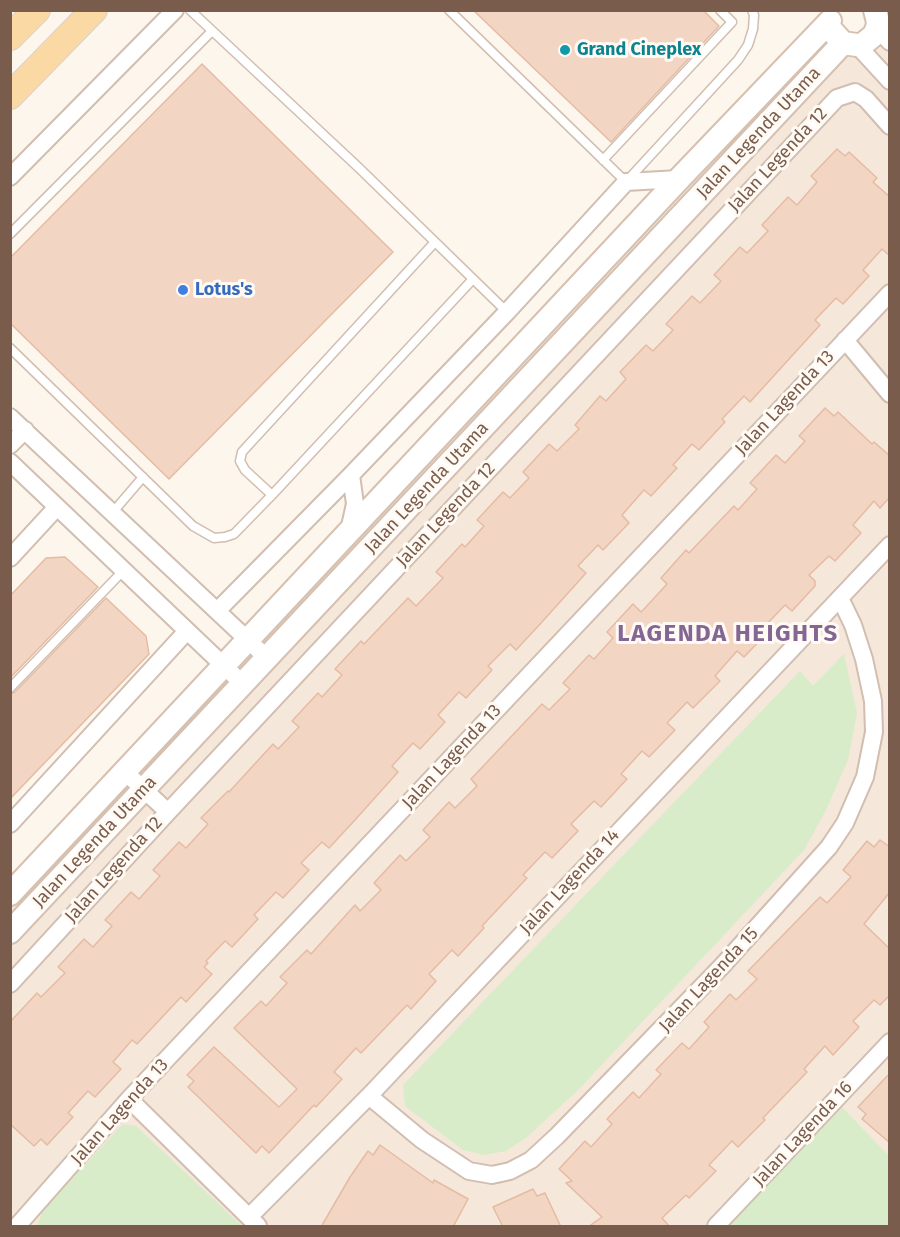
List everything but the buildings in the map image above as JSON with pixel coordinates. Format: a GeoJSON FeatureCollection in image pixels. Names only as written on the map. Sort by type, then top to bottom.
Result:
{"type":"FeatureCollection","features":[{"type":"Feature","properties":{"kind":"main road"},"geometry":{"type":"LineString","coordinates":[[10,37],[37,10]]}},
{"type":"Feature","properties":{"kind":"main road"},"geometry":{"type":"LineString","coordinates":[[10,96],[94,10]]}},
{"type":"Feature","properties":{"kind":"street"},"geometry":{"type":"LineString","coordinates":[[10,177],[174,10]]}},
{"type":"Feature","properties":{"kind":"street"},"geometry":{"type":"LineString","coordinates":[[830,14],[834,34],[850,44],[890,81]]}},
{"type":"Feature","properties":{"kind":"street","name":"Jalan Legenda Utama"},"geometry":{"type":"LineString","coordinates":[[10,894],[348,535],[830,14]]}},
{"type":"Feature","properties":{"kind":"street","name":"Jalan Legenda Utama"},"geometry":{"type":"LineString","coordinates":[[10,932],[850,44],[869,40],[880,21]]}},
{"type":"Feature","properties":{"kind":"street","name":"Jalan Legenda 12"},"geometry":{"type":"LineString","coordinates":[[10,984],[168,812],[837,98],[855,92],[866,99],[890,126]]}},
{"type":"Feature","properties":{"kind":"street"},"geometry":{"type":"LineString","coordinates":[[218,610],[507,312],[626,182],[679,179]]}},
{"type":"Feature","properties":{"kind":"street","name":"Jalan Lagenda 13"},"geometry":{"type":"LineString","coordinates":[[16,1223],[129,1099],[890,293]]}},
{"type":"Feature","properties":{"kind":"street"},"geometry":{"type":"LineString","coordinates":[[845,340],[890,394]]}},
{"type":"Feature","properties":{"kind":"street"},"geometry":{"type":"LineString","coordinates":[[10,417],[267,658]]}},
{"type":"Feature","properties":{"kind":"street"},"geometry":{"type":"LineString","coordinates":[[10,445],[25,430]]}},
{"type":"Feature","properties":{"kind":"street"},"geometry":{"type":"LineString","coordinates":[[10,462],[243,684]]}},
{"type":"Feature","properties":{"kind":"street"},"geometry":{"type":"LineString","coordinates":[[348,535],[355,504],[351,475]]}},
{"type":"Feature","properties":{"kind":"street"},"geometry":{"type":"LineString","coordinates":[[10,558],[57,507]]}},
{"type":"Feature","properties":{"kind":"street","name":"Jalan Lagenda 14"},"geometry":{"type":"LineString","coordinates":[[253,1222],[369,1096],[890,545]]}},
{"type":"Feature","properties":{"kind":"street","name":"Jalan Lagenda 15"},"geometry":{"type":"LineString","coordinates":[[369,1096],[422,1140],[469,1171],[492,1175],[510,1171],[531,1160],[557,1136],[700,990],[829,847],[845,823],[865,777],[874,732],[873,701],[864,659],[853,625],[840,598]]}},
{"type":"Feature","properties":{"kind":"street"},"geometry":{"type":"LineString","coordinates":[[10,824],[188,631]]}},
{"type":"Feature","properties":{"kind":"street"},"geometry":{"type":"LineString","coordinates":[[125,772],[168,812]]}},
{"type":"Feature","properties":{"kind":"street","name":"Jalan Lagenda 16"},"geometry":{"type":"LineString","coordinates":[[716,1227],[890,1042]]}},
{"type":"Feature","properties":{"kind":"street"},"geometry":{"type":"LineString","coordinates":[[129,1099],[253,1222]]}},
{"type":"Feature","properties":{"kind":"lane"},"geometry":{"type":"LineString","coordinates":[[190,10],[507,312]]}},
{"type":"Feature","properties":{"kind":"lane"},"geometry":{"type":"LineString","coordinates":[[449,10],[626,182],[738,60],[751,37],[754,15],[752,10]]}},
{"type":"Feature","properties":{"kind":"lane"},"geometry":{"type":"LineString","coordinates":[[603,159],[732,22],[720,10]]}},
{"type":"Feature","properties":{"kind":"lane"},"geometry":{"type":"LineString","coordinates":[[10,234],[212,31]]}},
{"type":"Feature","properties":{"kind":"lane"},"geometry":{"type":"LineString","coordinates":[[272,495],[245,470],[240,460],[242,452],[435,242]]}},
{"type":"Feature","properties":{"kind":"lane"},"geometry":{"type":"LineString","coordinates":[[10,348],[193,526],[214,538],[234,534],[473,279]]}},
{"type":"Feature","properties":{"kind":"lane"},"geometry":{"type":"LineString","coordinates":[[113,512],[143,477]]}},
{"type":"Feature","properties":{"kind":"lane"},"geometry":{"type":"LineString","coordinates":[[10,688],[124,570]]}},
{"type":"Feature","properties":{"kind":"shaded area"},"geometry":{"type":"Polygon","coordinates":[[[888,11],[889,1226],[11,1226],[11,900],[888,11]]]}},
{"type":"Feature","properties":{"kind":"green space"},"geometry":{"type":"Polygon","coordinates":[[[844,654],[857,713],[848,760],[826,810],[804,850],[579,1089],[527,1137],[506,1151],[484,1155],[463,1150],[405,1106],[403,1085],[800,671],[813,686],[844,654]]]}},
{"type":"Feature","properties":{"kind":"green space"},"geometry":{"type":"Polygon","coordinates":[[[839,1104],[889,1156],[889,1226],[719,1226],[839,1104]]]}},
{"type":"Feature","properties":{"kind":"green space"},"geometry":{"type":"Polygon","coordinates":[[[123,1124],[136,1126],[242,1226],[37,1226],[43,1210],[123,1124]]]}},
{"type":"Feature","properties":{"kind":"place","name":"Grand Cineplex"},"geometry":{"type":"Point","coordinates":[565,50]}},
{"type":"Feature","properties":{"kind":"place","name":"Lotus's"},"geometry":{"type":"Point","coordinates":[183,290]}},
{"type":"Feature","properties":{"kind":"district","name":"LAGENDA HEIGHTS"},"geometry":{"type":"Point","coordinates":[728,634]}}]}
